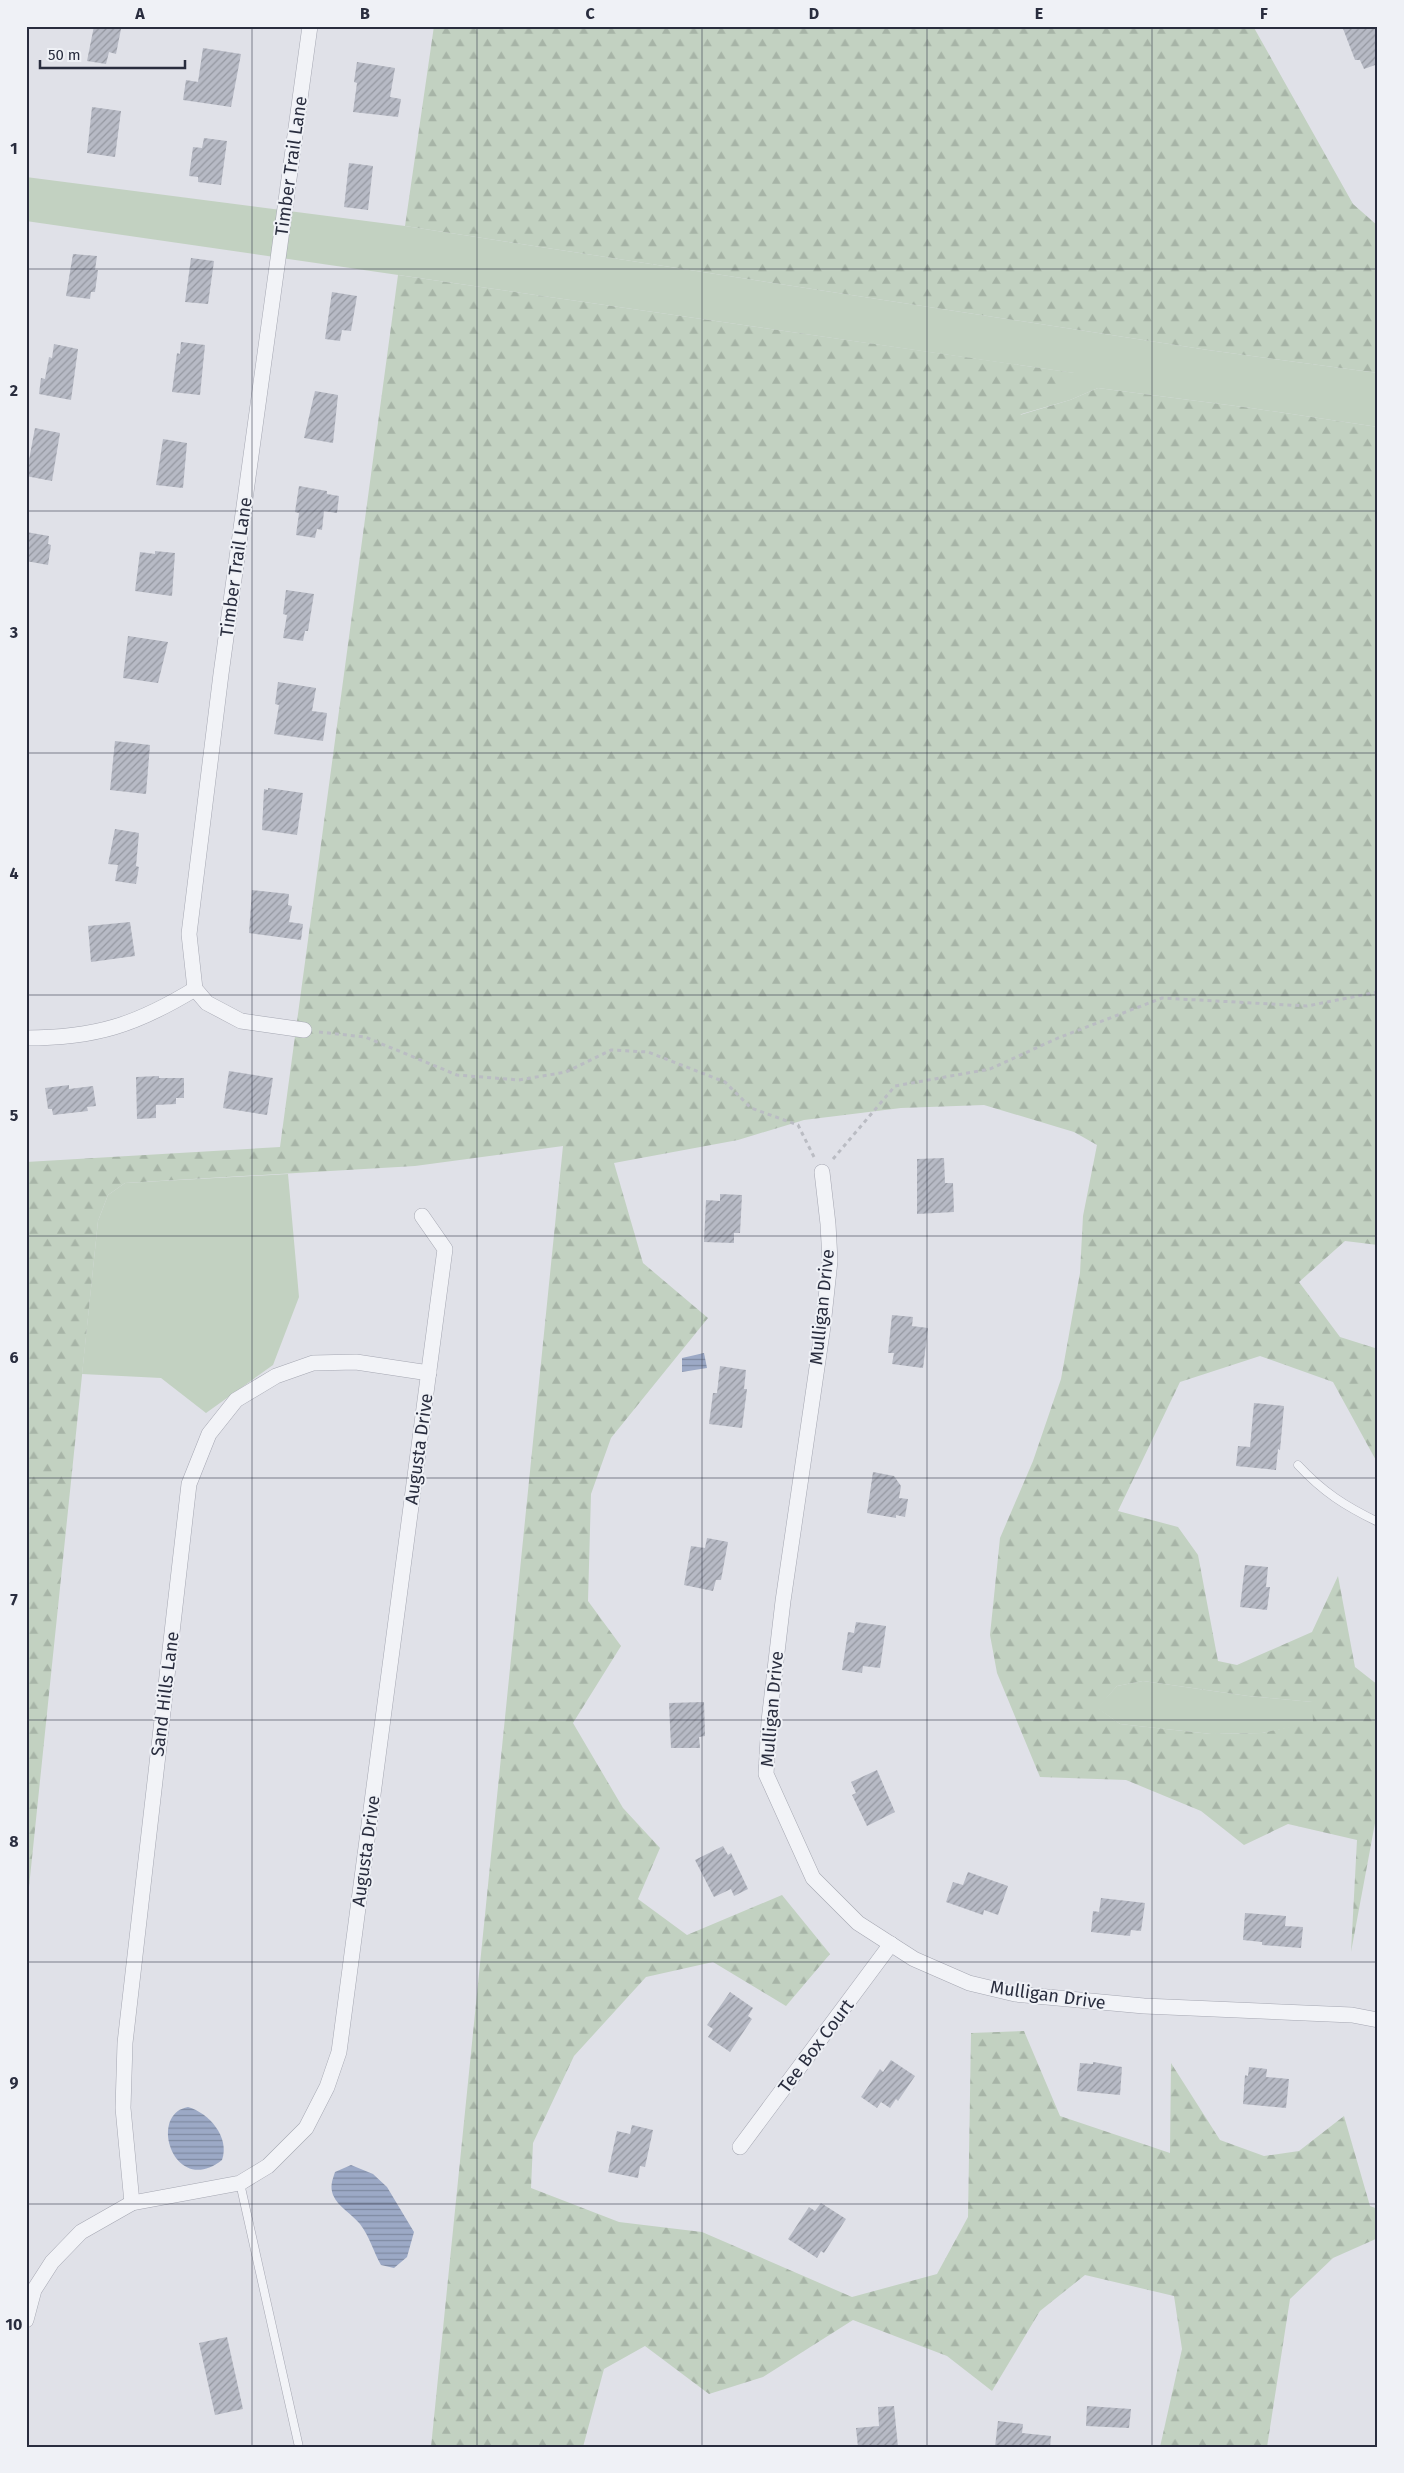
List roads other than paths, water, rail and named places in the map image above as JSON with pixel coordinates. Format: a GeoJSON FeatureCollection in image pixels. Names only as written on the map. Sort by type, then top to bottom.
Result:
{"type":"FeatureCollection","features":[{"type":"Feature","properties":{"kind":"street","name":"Timber Trail Lane"},"geometry":{"type":"LineString","coordinates":[[194,989],[189,934],[195,880],[310,26]]}},
{"type":"Feature","properties":{"kind":"street"},"geometry":{"type":"LineString","coordinates":[[26,1038],[84,1035],[130,1024],[168,1005],[194,989],[207,1003],[241,1021],[304,1030]]}},
{"type":"Feature","properties":{"kind":"street","name":"Mulligan Drive"},"geometry":{"type":"LineString","coordinates":[[822,1172],[830,1261],[823,1326],[783,1601],[769,1721],[766,1774],[813,1878],[858,1923],[914,1960],[969,1983],[1015,1994],[1144,2006],[1352,2015],[1378,2020]]}},
{"type":"Feature","properties":{"kind":"street","name":"Augusta Drive"},"geometry":{"type":"LineString","coordinates":[[26,2320],[34,2290],[52,2262],[81,2232],[132,2203],[240,2183],[268,2166],[306,2128],[327,2087],[339,2052],[445,1249],[422,1216]]}},
{"type":"Feature","properties":{"kind":"street","name":"Sand Hills Lane"},"geometry":{"type":"LineString","coordinates":[[132,2203],[123,2108],[125,2043],[189,1484],[210,1434],[236,1400],[276,1376],[314,1363],[356,1362],[429,1373]]}},
{"type":"Feature","properties":{"kind":"street","name":"Tee Box Court"},"geometry":{"type":"LineString","coordinates":[[740,2147],[891,1944]]}},
{"type":"Feature","properties":{"kind":"lane"},"geometry":{"type":"LineString","coordinates":[[1298,1464],[1319,1487],[1349,1509],[1378,1522]]}},
{"type":"Feature","properties":{"kind":"lane"},"geometry":{"type":"LineString","coordinates":[[240,2183],[300,2447]]}},
{"type":"Feature","properties":{"kind":"water"},"geometry":{"type":"Polygon","coordinates":[[[704,1353],[707,1368],[682,1372],[682,1358],[704,1353]]]}},
{"type":"Feature","properties":{"kind":"water"},"geometry":{"type":"Polygon","coordinates":[[[188,2107],[210,2120],[216,2127],[223,2143],[222,2160],[205,2169],[191,2169],[179,2162],[172,2150],[168,2137],[169,2124],[176,2113],[188,2107]]]}},
{"type":"Feature","properties":{"kind":"water"},"geometry":{"type":"Polygon","coordinates":[[[351,2165],[373,2174],[387,2187],[414,2232],[407,2257],[394,2268],[381,2265],[369,2239],[357,2220],[338,2203],[333,2195],[332,2184],[335,2172],[351,2165]]]}}]}
